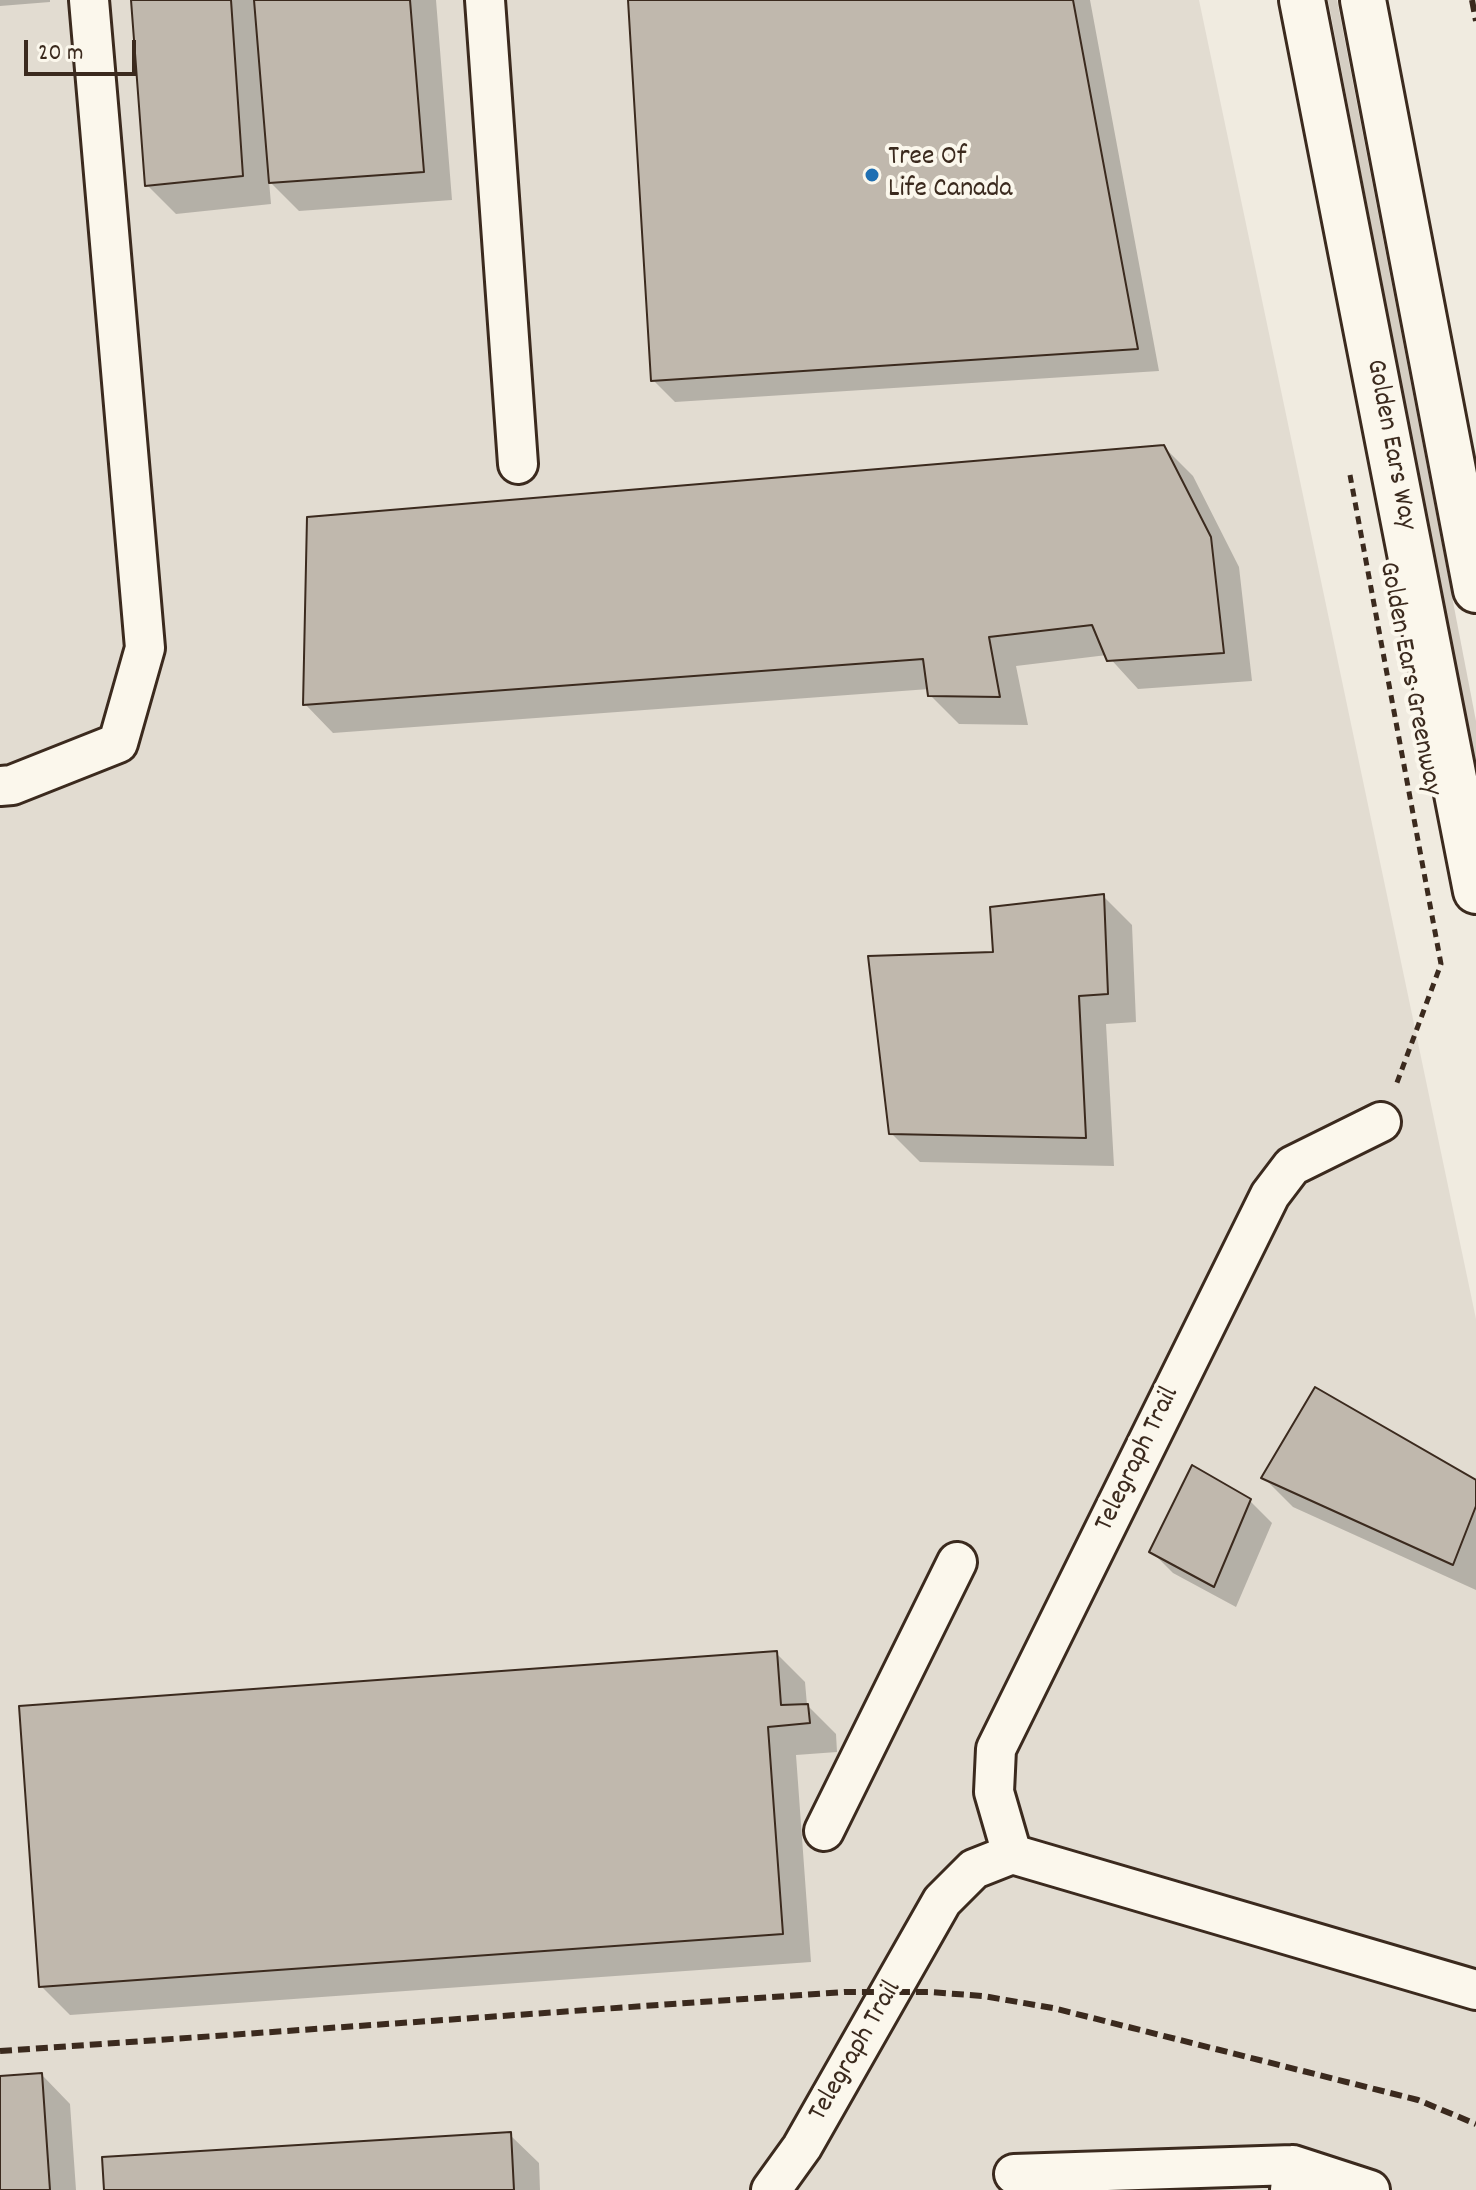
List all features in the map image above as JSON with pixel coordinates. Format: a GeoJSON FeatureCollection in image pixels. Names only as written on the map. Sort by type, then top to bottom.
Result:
{"type":"FeatureCollection","features":[{"type":"Feature","properties":{"kind":"highway","name":"Golden Ears Way"},"geometry":{"type":"LineString","coordinates":[[1302,0],[1476,891]]}},
{"type":"Feature","properties":{"kind":"highway","name":"Golden Ears Way"},"geometry":{"type":"LineString","coordinates":[[1363,0],[1476,590]]}},
{"type":"Feature","properties":{"kind":"street"},"geometry":{"type":"LineString","coordinates":[[0,786],[12,785],[118,743],[145,648],[89,0]]}},
{"type":"Feature","properties":{"kind":"street"},"geometry":{"type":"LineString","coordinates":[[485,0],[518,464]]}},
{"type":"Feature","properties":{"kind":"street","name":"Telegraph Trail"},"geometry":{"type":"LineString","coordinates":[[771,2190],[802,2147],[942,1901],[974,1869],[1012,1854],[994,1792],[996,1749],[1270,1195],[1292,1166],[1381,1122]]}},
{"type":"Feature","properties":{"kind":"street"},"geometry":{"type":"LineString","coordinates":[[824,1831],[957,1562]]}},
{"type":"Feature","properties":{"kind":"street"},"geometry":{"type":"LineString","coordinates":[[1012,1854],[1476,1990]]}},
{"type":"Feature","properties":{"kind":"street"},"geometry":{"type":"LineString","coordinates":[[1014,2174],[1292,2177],[1370,2190]]}},
{"type":"Feature","properties":{"kind":"path","name":"Golden Ears Greenway"},"geometry":{"type":"LineString","coordinates":[[1348,466],[1441,964],[1381,1122]]}},
{"type":"Feature","properties":{"kind":"shaded area"},"geometry":{"type":"Polygon","coordinates":[[[0,0],[1199,0],[1476,1319],[1476,2190],[0,2190],[0,0]]]}},
{"type":"Feature","properties":{"kind":"shaded area"},"geometry":{"type":"Polygon","coordinates":[[[1328,0],[1337,0],[1476,721],[1476,775],[1328,0]]]}},
{"type":"Feature","properties":{"kind":"building"},"geometry":{"type":"Polygon","coordinates":[[[131,0],[231,0],[243,176],[145,186],[131,0]]]}},
{"type":"Feature","properties":{"kind":"building"},"geometry":{"type":"Polygon","coordinates":[[[254,0],[410,0],[424,172],[269,183],[254,0]]]}},
{"type":"Feature","properties":{"kind":"building","name":"Tree Of Life Canada"},"geometry":{"type":"Polygon","coordinates":[[[628,0],[1073,0],[1138,349],[651,381],[628,0]]]}},
{"type":"Feature","properties":{"kind":"building"},"geometry":{"type":"Polygon","coordinates":[[[1164,445],[1211,537],[1224,653],[1107,661],[1092,625],[989,637],[1000,697],[928,696],[923,659],[303,705],[307,517],[1164,445]]]}},
{"type":"Feature","properties":{"kind":"building"},"geometry":{"type":"Polygon","coordinates":[[[1104,894],[1108,994],[1079,996],[1086,1138],[889,1134],[868,956],[993,952],[990,907],[1104,894]]]}},
{"type":"Feature","properties":{"kind":"building"},"geometry":{"type":"Polygon","coordinates":[[[1315,1387],[1476,1480],[1476,1506],[1453,1565],[1261,1478],[1315,1387]]]}},
{"type":"Feature","properties":{"kind":"building"},"geometry":{"type":"Polygon","coordinates":[[[1192,1465],[1251,1499],[1214,1587],[1149,1552],[1192,1465]]]}},
{"type":"Feature","properties":{"kind":"building"},"geometry":{"type":"Polygon","coordinates":[[[777,1651],[781,1705],[808,1704],[810,1723],[768,1727],[783,1934],[39,1987],[19,1706],[777,1651]]]}},
{"type":"Feature","properties":{"kind":"building"},"geometry":{"type":"Polygon","coordinates":[[[42,2073],[50,2190],[0,2190],[0,2076],[42,2073]]]}},
{"type":"Feature","properties":{"kind":"building"},"geometry":{"type":"Polygon","coordinates":[[[511,2132],[514,2190],[104,2190],[102,2157],[511,2132]]]}},
{"type":"Feature","properties":{"kind":"railway"},"geometry":{"type":"LineString","coordinates":[[1472,0],[1476,21]]}},
{"type":"Feature","properties":{"kind":"railway"},"geometry":{"type":"LineString","coordinates":[[0,2051],[845,1992],[930,1992],[983,1996],[1053,2008],[1418,2100],[1476,2124]]}},
{"type":"Feature","properties":{"kind":"place","name":"Tree Of Life Canada"},"geometry":{"type":"Point","coordinates":[872,175]}}]}
